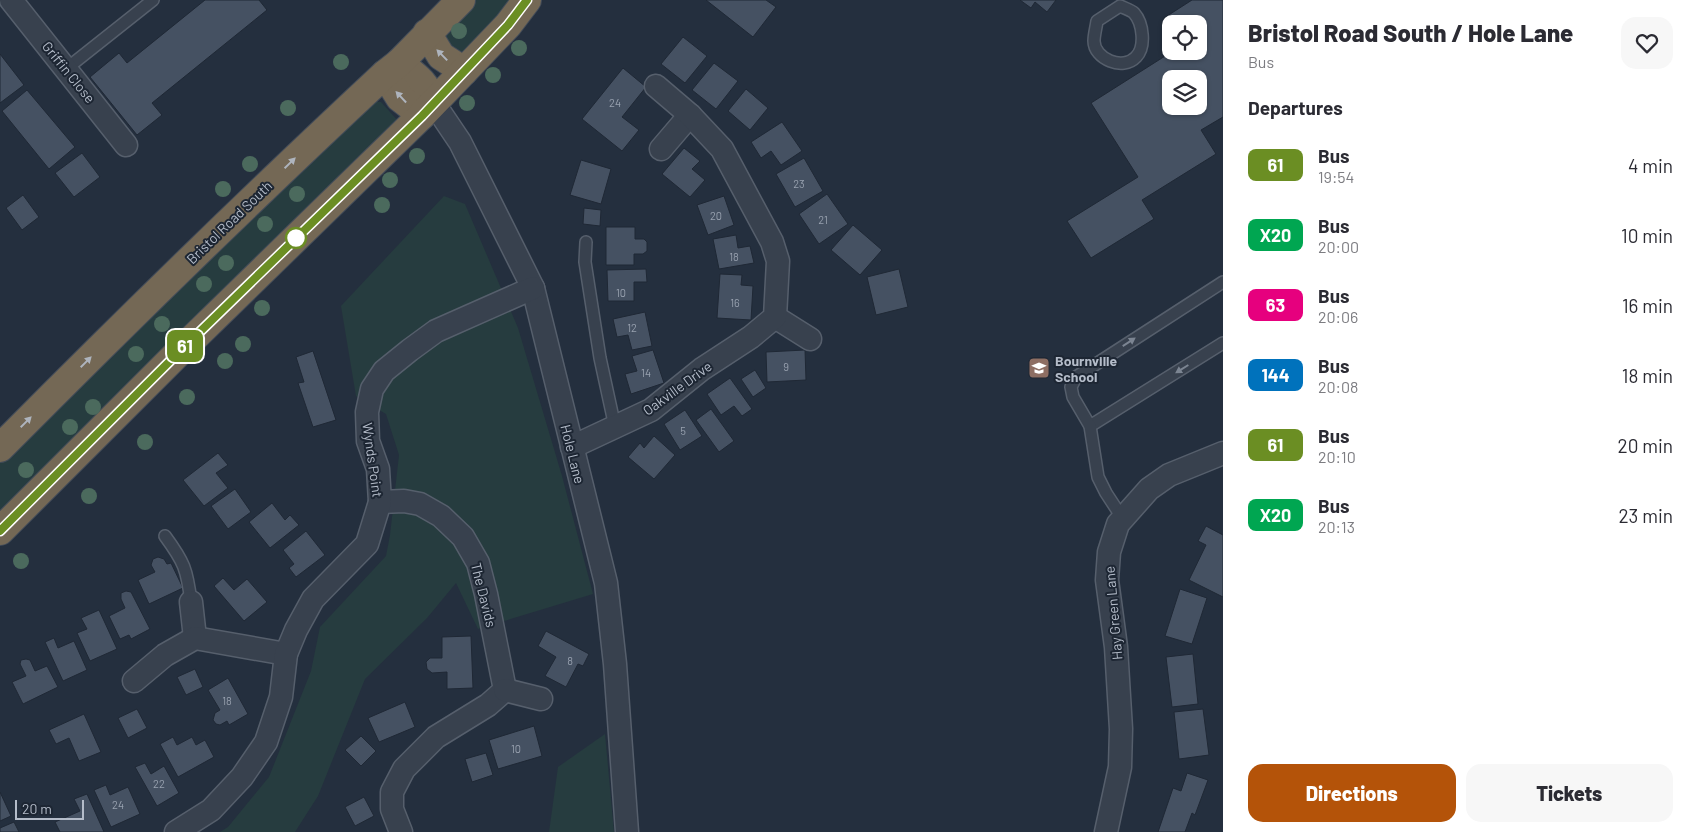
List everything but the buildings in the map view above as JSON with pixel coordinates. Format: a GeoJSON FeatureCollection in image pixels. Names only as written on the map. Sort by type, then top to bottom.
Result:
{"type":"FeatureCollection","features":[{"type":"Feature","properties":{"kind":"highway","name":"Bristol Road South"},"geometry":{"type":"LineString","coordinates":[[0,448],[207,243],[392,69],[461,0]]}},
{"type":"Feature","properties":{"kind":"highway"},"geometry":{"type":"LineString","coordinates":[[0,531],[464,72],[508,25],[527,0]]}},
{"type":"Feature","properties":{"kind":"highway"},"geometry":{"type":"LineString","coordinates":[[427,33],[440,56],[464,72]]}},
{"type":"Feature","properties":{"kind":"highway"},"geometry":{"type":"LineString","coordinates":[[392,69],[420,78],[427,87],[427,109]]}},
{"type":"Feature","properties":{"kind":"street","name":"Griffin Close"},"geometry":{"type":"LineString","coordinates":[[11,0],[126,145]]}},
{"type":"Feature","properties":{"kind":"street"},"geometry":{"type":"LineString","coordinates":[[656,86],[690,115],[722,148],[772,242],[778,261],[775,317],[810,339]]}},
{"type":"Feature","properties":{"kind":"street","name":"Hole Lane"},"geometry":{"type":"LineString","coordinates":[[427,109],[460,142],[533,288],[606,583],[615,664],[627,832]]}},
{"type":"Feature","properties":{"kind":"street"},"geometry":{"type":"LineString","coordinates":[[661,149],[690,115]]}},
{"type":"Feature","properties":{"kind":"street","name":"Wynds Point"},"geometry":{"type":"LineString","coordinates":[[176,832],[211,810],[242,777],[266,742],[281,697],[286,654],[296,630],[313,599],[367,544],[380,502],[378,469],[368,441],[367,412],[372,390],[384,371],[436,331],[533,288]]}},
{"type":"Feature","properties":{"kind":"street","name":"Oakville Drive"},"geometry":{"type":"LineString","coordinates":[[572,447],[651,410],[702,369],[751,338],[775,317]]}},
{"type":"Feature","properties":{"kind":"street","name":"Hay Green Lane"},"geometry":{"type":"LineString","coordinates":[[1106,832],[1120,768],[1121,729],[1116,647],[1107,580],[1109,552],[1118,524],[1149,489],[1170,475],[1223,453]]}},
{"type":"Feature","properties":{"kind":"street","name":"The Davids"},"geometry":{"type":"LineString","coordinates":[[380,502],[404,501],[420,504],[441,516],[463,537],[478,563],[505,690]]}},
{"type":"Feature","properties":{"kind":"street"},"geometry":{"type":"LineString","coordinates":[[191,602],[195,638]]}},
{"type":"Feature","properties":{"kind":"street"},"geometry":{"type":"LineString","coordinates":[[134,680],[165,655],[195,638],[286,654]]}},
{"type":"Feature","properties":{"kind":"street"},"geometry":{"type":"LineString","coordinates":[[401,832],[392,809],[392,792],[404,769],[436,737],[488,705],[505,690],[541,699]]}},
{"type":"Feature","properties":{"kind":"lane"},"geometry":{"type":"LineString","coordinates":[[66,69],[153,0]]}},
{"type":"Feature","properties":{"kind":"lane"},"geometry":{"type":"LineString","coordinates":[[1120,3],[1133,13],[1140,24],[1141,46],[1136,57],[1126,62],[1115,63],[1104,58],[1094,42],[1097,21],[1120,3]]}},
{"type":"Feature","properties":{"kind":"lane"},"geometry":{"type":"LineString","coordinates":[[586,242],[585,262],[600,358],[615,427]]}},
{"type":"Feature","properties":{"kind":"lane"},"geometry":{"type":"LineString","coordinates":[[1123,519],[1098,477],[1090,426],[1073,397],[1071,387],[1076,377],[1223,282]]}},
{"type":"Feature","properties":{"kind":"lane"},"geometry":{"type":"LineString","coordinates":[[1090,426],[1223,343]]}},
{"type":"Feature","properties":{"kind":"lane"},"geometry":{"type":"LineString","coordinates":[[165,536],[185,567],[191,602]]}},
{"type":"Feature","properties":{"kind":"green space"},"geometry":{"type":"Polygon","coordinates":[[[472,0],[515,0],[459,58],[448,47],[445,32],[472,0]]]}},
{"type":"Feature","properties":{"kind":"green space"},"geometry":{"type":"Polygon","coordinates":[[[370,101],[381,102],[399,122],[0,517],[0,460],[370,101]]]}},
{"type":"Feature","properties":{"kind":"green space"},"geometry":{"type":"Polygon","coordinates":[[[444,196],[465,204],[518,328],[562,476],[593,594],[478,629],[456,583],[427,618],[365,679],[318,796],[295,832],[220,832],[228,827],[269,777],[311,671],[320,627],[386,556],[399,455],[386,414],[356,396],[341,306],[444,196]]]}},
{"type":"Feature","properties":{"kind":"green space"},"geometry":{"type":"Polygon","coordinates":[[[605,734],[614,832],[549,832],[558,767],[605,734]]]}},
{"type":"Feature","properties":{"kind":"bus line","name":"61"},"geometry":{"type":"LineString","coordinates":[[0,531],[177,354],[422,116],[433,102],[508,25],[527,0]]}},
{"type":"Feature","properties":{"kind":"place","name":"Bournville School"},"geometry":{"type":"Point","coordinates":[1039,368]}}]}
